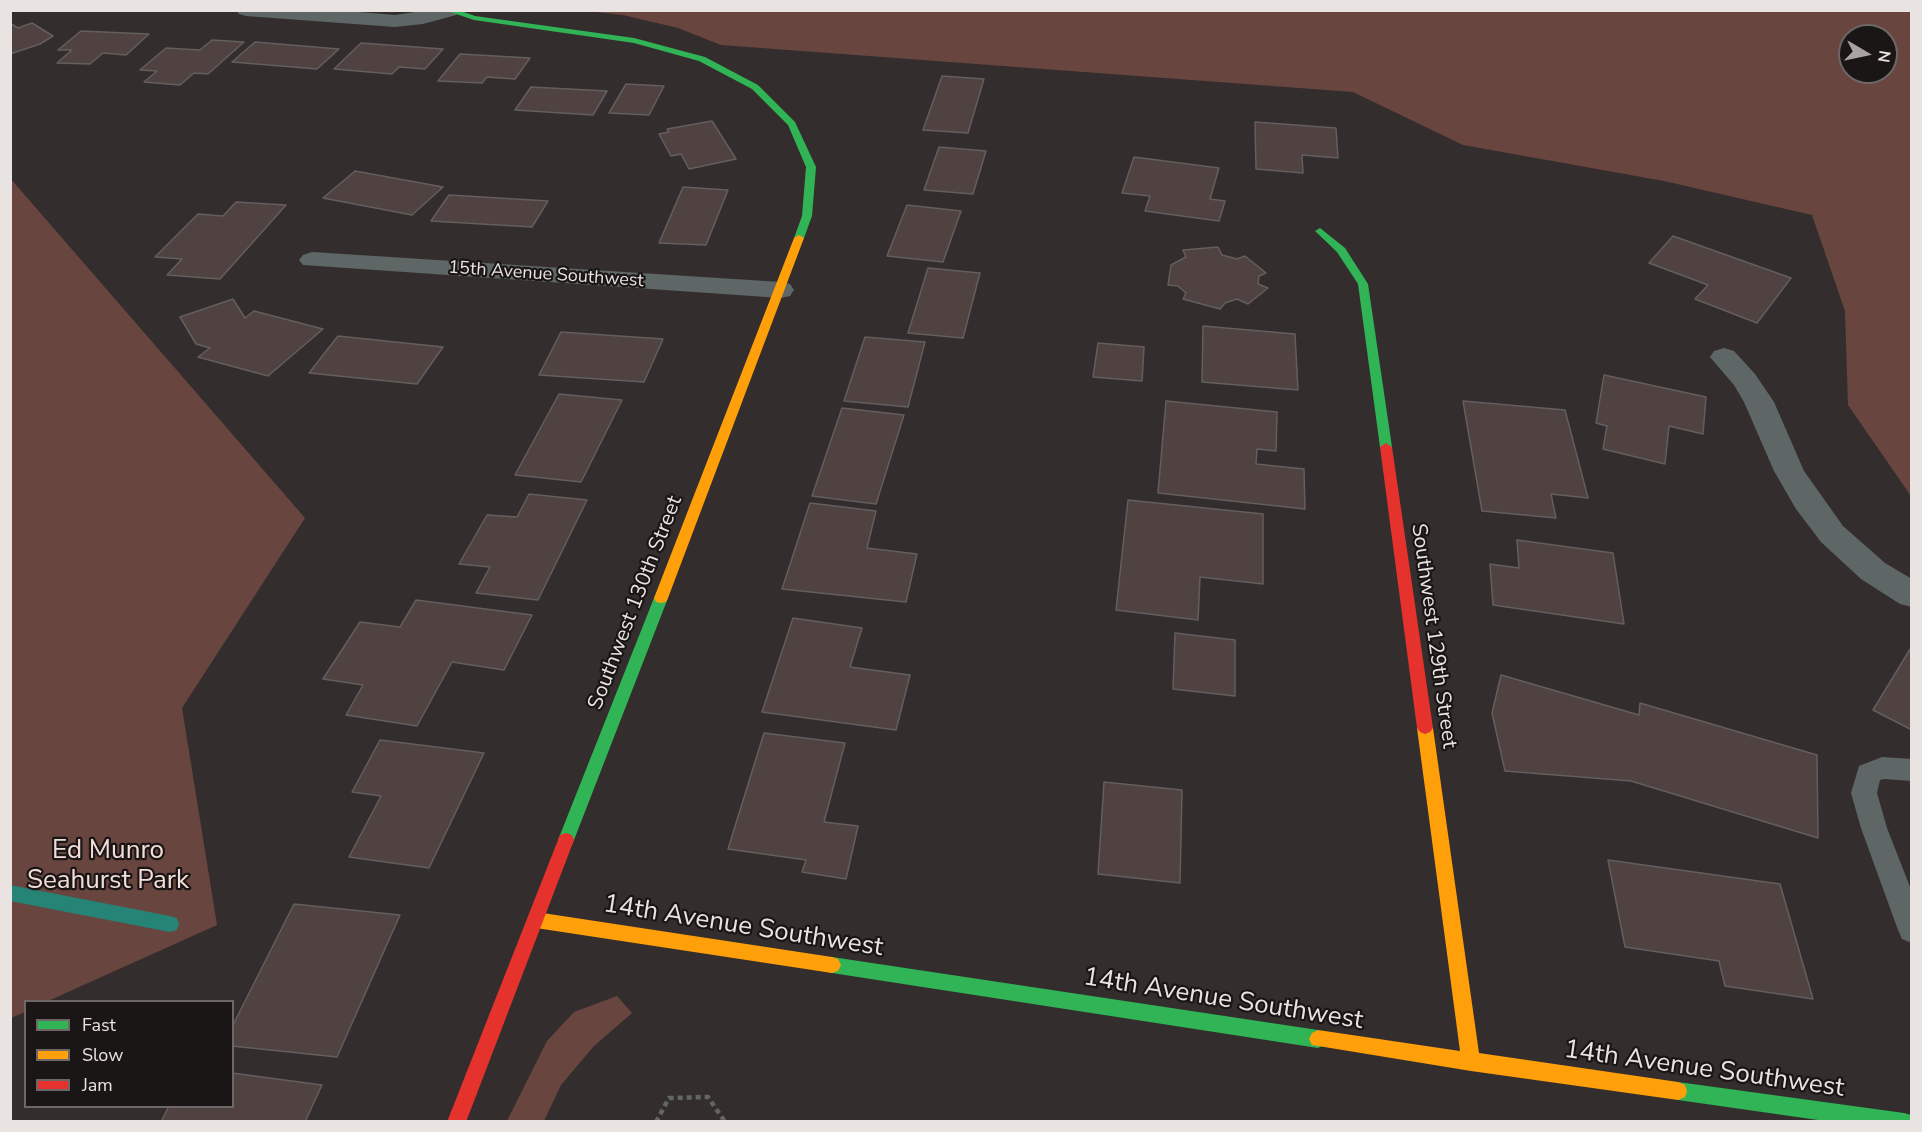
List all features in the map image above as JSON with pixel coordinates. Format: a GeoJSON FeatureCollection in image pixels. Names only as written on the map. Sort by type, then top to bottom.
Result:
{"type":"FeatureCollection","features":[{"type":"Feature","properties":{"kind":"street"},"geometry":{"type":"LineString","coordinates":[[246,10],[395,21],[417,20],[448,11]]}},
{"type":"Feature","properties":{"kind":"street","name":"Southwest 130th Street"},"geometry":{"type":"LineString","coordinates":[[448,11],[474,18],[600,34],[702,59],[755,87],[772,102],[792,124],[811,167],[807,216],[781,290],[456,1122]]}},
{"type":"Feature","properties":{"kind":"street","name":"Southwest 129th Street"},"geometry":{"type":"LineString","coordinates":[[1320,231],[1341,250],[1363,284],[1471,1062]]}},
{"type":"Feature","properties":{"kind":"street","name":"15th Avenue Southwest"},"geometry":{"type":"LineString","coordinates":[[312,260],[781,290]]}},
{"type":"Feature","properties":{"kind":"street"},"geometry":{"type":"LineString","coordinates":[[1724,357],[1745,380],[1759,402],[1789,471],[1807,501],[1832,534],[1874,571],[1911,595]]}},
{"type":"Feature","properties":{"kind":"street","name":"14th Avenue Southwest"},"geometry":{"type":"LineString","coordinates":[[536,920],[1471,1062],[1904,1122]]}},
{"type":"Feature","properties":{"kind":"lane"},"geometry":{"type":"LineString","coordinates":[[1911,771],[1882,768],[1868,774],[1864,793],[1874,828],[1911,930]]}},
{"type":"Feature","properties":{"kind":"path"},"geometry":{"type":"LineString","coordinates":[[656,1122],[669,1098],[708,1097],[725,1122]]}},
{"type":"Feature","properties":{"kind":"green space"},"geometry":{"type":"Polygon","coordinates":[[[587,11],[1911,11],[1911,496],[1848,405],[1845,311],[1812,215],[1664,181],[1463,145],[1353,92],[721,45],[678,28],[623,15],[587,11]]]}},
{"type":"Feature","properties":{"kind":"green space","name":"Ed Munro Seahurst Park"},"geometry":{"type":"Polygon","coordinates":[[[10,178],[305,518],[182,708],[217,925],[50,1000],[24,1000],[24,1012],[11,1018],[10,178]]]}},
{"type":"Feature","properties":{"kind":"green space"},"geometry":{"type":"Polygon","coordinates":[[[617,996],[632,1013],[594,1046],[561,1085],[544,1121],[507,1121],[547,1041],[574,1012],[617,996]]]}},
{"type":"Feature","properties":{"kind":"building"},"geometry":{"type":"Polygon","coordinates":[[[10,23],[18,28],[32,23],[53,36],[40,44],[10,54],[10,23]]]}},
{"type":"Feature","properties":{"kind":"building"},"geometry":{"type":"Polygon","coordinates":[[[81,31],[149,34],[126,55],[103,53],[90,64],[57,63],[72,50],[58,50],[81,31]]]}},
{"type":"Feature","properties":{"kind":"building"},"geometry":{"type":"Polygon","coordinates":[[[212,40],[244,42],[208,74],[194,73],[180,85],[144,82],[157,71],[140,70],[166,48],[200,50],[212,40]]]}},
{"type":"Feature","properties":{"kind":"building"},"geometry":{"type":"Polygon","coordinates":[[[255,42],[339,49],[317,69],[232,62],[255,42]]]}},
{"type":"Feature","properties":{"kind":"building"},"geometry":{"type":"Polygon","coordinates":[[[361,43],[443,49],[425,69],[399,67],[392,74],[334,69],[361,43]]]}},
{"type":"Feature","properties":{"kind":"building"},"geometry":{"type":"Polygon","coordinates":[[[460,54],[530,58],[515,79],[487,77],[482,83],[438,81],[460,54]]]}},
{"type":"Feature","properties":{"kind":"building"},"geometry":{"type":"Polygon","coordinates":[[[942,76],[984,79],[968,133],[923,130],[942,76]]]}},
{"type":"Feature","properties":{"kind":"building"},"geometry":{"type":"Polygon","coordinates":[[[626,84],[664,86],[649,115],[609,113],[626,84]]]}},
{"type":"Feature","properties":{"kind":"building"},"geometry":{"type":"Polygon","coordinates":[[[531,87],[607,91],[593,115],[515,110],[531,87]]]}},
{"type":"Feature","properties":{"kind":"building"},"geometry":{"type":"Polygon","coordinates":[[[712,121],[736,159],[689,169],[681,154],[671,156],[659,134],[669,132],[667,129],[712,121]]]}},
{"type":"Feature","properties":{"kind":"building"},"geometry":{"type":"Polygon","coordinates":[[[1255,122],[1336,128],[1338,158],[1302,155],[1303,173],[1256,169],[1255,122]]]}},
{"type":"Feature","properties":{"kind":"building"},"geometry":{"type":"Polygon","coordinates":[[[939,147],[986,151],[973,194],[924,190],[939,147]]]}},
{"type":"Feature","properties":{"kind":"building"},"geometry":{"type":"Polygon","coordinates":[[[1134,157],[1219,168],[1210,199],[1225,201],[1219,221],[1145,211],[1150,196],[1122,193],[1134,157]]]}},
{"type":"Feature","properties":{"kind":"building"},"geometry":{"type":"Polygon","coordinates":[[[355,171],[443,187],[412,215],[323,198],[355,171]]]}},
{"type":"Feature","properties":{"kind":"building"},"geometry":{"type":"Polygon","coordinates":[[[683,187],[728,190],[706,245],[659,243],[683,187]]]}},
{"type":"Feature","properties":{"kind":"building"},"geometry":{"type":"Polygon","coordinates":[[[449,195],[548,201],[532,227],[431,221],[449,195]]]}},
{"type":"Feature","properties":{"kind":"building"},"geometry":{"type":"Polygon","coordinates":[[[236,202],[286,205],[220,279],[167,275],[182,259],[155,257],[198,214],[223,216],[236,202]]]}},
{"type":"Feature","properties":{"kind":"building"},"geometry":{"type":"Polygon","coordinates":[[[907,205],[961,211],[943,262],[887,256],[907,205]]]}},
{"type":"Feature","properties":{"kind":"building"},"geometry":{"type":"Polygon","coordinates":[[[1673,236],[1791,278],[1757,323],[1695,299],[1708,285],[1649,263],[1673,236]]]}},
{"type":"Feature","properties":{"kind":"building"},"geometry":{"type":"Polygon","coordinates":[[[1218,247],[1222,255],[1237,259],[1245,256],[1266,273],[1259,276],[1258,284],[1268,288],[1248,304],[1237,299],[1225,303],[1220,309],[1183,299],[1186,293],[1178,286],[1168,285],[1171,265],[1186,257],[1183,250],[1218,247]]]}},
{"type":"Feature","properties":{"kind":"building"},"geometry":{"type":"Polygon","coordinates":[[[928,268],[980,273],[963,338],[908,333],[928,268]]]}},
{"type":"Feature","properties":{"kind":"building"},"geometry":{"type":"Polygon","coordinates":[[[233,299],[245,318],[254,311],[323,329],[268,376],[198,357],[210,348],[196,344],[180,317],[233,299]]]}},
{"type":"Feature","properties":{"kind":"building"},"geometry":{"type":"Polygon","coordinates":[[[1203,326],[1295,334],[1298,390],[1202,382],[1203,326]]]}},
{"type":"Feature","properties":{"kind":"building"},"geometry":{"type":"Polygon","coordinates":[[[561,332],[663,339],[644,382],[539,375],[561,332]]]}},
{"type":"Feature","properties":{"kind":"building"},"geometry":{"type":"Polygon","coordinates":[[[338,336],[443,347],[417,384],[309,373],[338,336]]]}},
{"type":"Feature","properties":{"kind":"building"},"geometry":{"type":"Polygon","coordinates":[[[865,337],[925,342],[908,407],[844,401],[865,337]]]}},
{"type":"Feature","properties":{"kind":"building"},"geometry":{"type":"Polygon","coordinates":[[[1098,343],[1144,347],[1142,381],[1093,377],[1098,343]]]}},
{"type":"Feature","properties":{"kind":"building"},"geometry":{"type":"Polygon","coordinates":[[[1604,375],[1706,397],[1703,434],[1669,426],[1665,464],[1603,449],[1607,426],[1596,423],[1604,375]]]}},
{"type":"Feature","properties":{"kind":"building"},"geometry":{"type":"Polygon","coordinates":[[[559,394],[622,400],[581,482],[515,475],[559,394]]]}},
{"type":"Feature","properties":{"kind":"building"},"geometry":{"type":"Polygon","coordinates":[[[1166,401],[1277,412],[1276,451],[1257,449],[1256,464],[1304,469],[1305,509],[1158,493],[1166,401]]]}},
{"type":"Feature","properties":{"kind":"building"},"geometry":{"type":"Polygon","coordinates":[[[1463,401],[1565,410],[1588,498],[1551,494],[1556,518],[1482,511],[1463,401]]]}},
{"type":"Feature","properties":{"kind":"building"},"geometry":{"type":"Polygon","coordinates":[[[842,408],[904,415],[876,504],[812,496],[842,408]]]}},
{"type":"Feature","properties":{"kind":"building"},"geometry":{"type":"Polygon","coordinates":[[[529,494],[587,500],[538,600],[476,593],[490,567],[459,564],[487,515],[517,517],[529,494]]]}},
{"type":"Feature","properties":{"kind":"building"},"geometry":{"type":"Polygon","coordinates":[[[1128,500],[1263,514],[1263,584],[1200,577],[1198,620],[1116,610],[1128,500]]]}},
{"type":"Feature","properties":{"kind":"building"},"geometry":{"type":"Polygon","coordinates":[[[810,503],[876,511],[867,548],[917,554],[906,602],[782,589],[810,503]]]}},
{"type":"Feature","properties":{"kind":"building"},"geometry":{"type":"Polygon","coordinates":[[[1517,540],[1613,553],[1624,624],[1493,605],[1490,564],[1519,568],[1517,540]]]}},
{"type":"Feature","properties":{"kind":"building"},"geometry":{"type":"Polygon","coordinates":[[[416,600],[532,615],[504,670],[452,662],[417,726],[346,715],[363,685],[323,679],[360,622],[400,627],[416,600]]]}},
{"type":"Feature","properties":{"kind":"building"},"geometry":{"type":"Polygon","coordinates":[[[793,618],[862,628],[850,667],[910,675],[896,730],[762,712],[793,618]]]}},
{"type":"Feature","properties":{"kind":"building"},"geometry":{"type":"Polygon","coordinates":[[[1175,633],[1235,640],[1235,696],[1173,689],[1175,633]]]}},
{"type":"Feature","properties":{"kind":"building"},"geometry":{"type":"Polygon","coordinates":[[[1912,646],[1912,730],[1873,710],[1912,646]]]}},
{"type":"Feature","properties":{"kind":"building"},"geometry":{"type":"Polygon","coordinates":[[[1501,675],[1639,715],[1640,703],[1817,755],[1818,838],[1631,781],[1505,771],[1492,713],[1501,675]]]}},
{"type":"Feature","properties":{"kind":"building"},"geometry":{"type":"Polygon","coordinates":[[[764,733],[845,743],[824,822],[858,826],[846,879],[802,872],[806,860],[728,849],[764,733]]]}},
{"type":"Feature","properties":{"kind":"building"},"geometry":{"type":"Polygon","coordinates":[[[380,740],[484,753],[429,868],[349,857],[381,796],[352,792],[380,740]]]}},
{"type":"Feature","properties":{"kind":"building"},"geometry":{"type":"Polygon","coordinates":[[[1104,782],[1182,790],[1180,883],[1098,874],[1104,782]]]}},
{"type":"Feature","properties":{"kind":"building"},"geometry":{"type":"Polygon","coordinates":[[[1608,860],[1780,884],[1813,999],[1725,986],[1719,961],[1625,947],[1608,860]]]}},
{"type":"Feature","properties":{"kind":"building"},"geometry":{"type":"Polygon","coordinates":[[[294,904],[400,915],[337,1057],[234,1046],[234,1023],[294,904]]]}},
{"type":"Feature","properties":{"kind":"building"},"geometry":{"type":"Polygon","coordinates":[[[234,1073],[322,1085],[305,1122],[161,1122],[168,1108],[234,1108],[234,1073]]]}},
{"type":"Feature","properties":{"kind":"waterway"},"geometry":{"type":"LineString","coordinates":[[10,893],[170,924]]}},
{"type":"Feature","properties":{"kind":"traffic: fast"},"geometry":{"type":"LineString","coordinates":[[448,10],[474,18],[634,41],[702,59],[755,87],[792,124],[811,167],[807,216],[799,238]]}},
{"type":"Feature","properties":{"kind":"traffic: fast"},"geometry":{"type":"LineString","coordinates":[[1320,231],[1341,250],[1363,284],[1386,447]]}},
{"type":"Feature","properties":{"kind":"traffic: fast"},"geometry":{"type":"LineString","coordinates":[[566,840],[661,598]]}},
{"type":"Feature","properties":{"kind":"traffic: fast"},"geometry":{"type":"LineString","coordinates":[[832,965],[1318,1039]]}},
{"type":"Feature","properties":{"kind":"traffic: fast"},"geometry":{"type":"LineString","coordinates":[[1678,1091],[1904,1122]]}},
{"type":"Feature","properties":{"kind":"traffic: slow"},"geometry":{"type":"LineString","coordinates":[[661,598],[799,238]]}},
{"type":"Feature","properties":{"kind":"traffic: slow"},"geometry":{"type":"LineString","coordinates":[[1425,728],[1471,1062]]}},
{"type":"Feature","properties":{"kind":"traffic: slow"},"geometry":{"type":"LineString","coordinates":[[536,920],[832,965]]}},
{"type":"Feature","properties":{"kind":"traffic: slow"},"geometry":{"type":"LineString","coordinates":[[1318,1039],[1678,1091]]}},
{"type":"Feature","properties":{"kind":"traffic: jam"},"geometry":{"type":"LineString","coordinates":[[1386,447],[1425,728]]}},
{"type":"Feature","properties":{"kind":"traffic: jam"},"geometry":{"type":"LineString","coordinates":[[456,1122],[566,840]]}}]}
